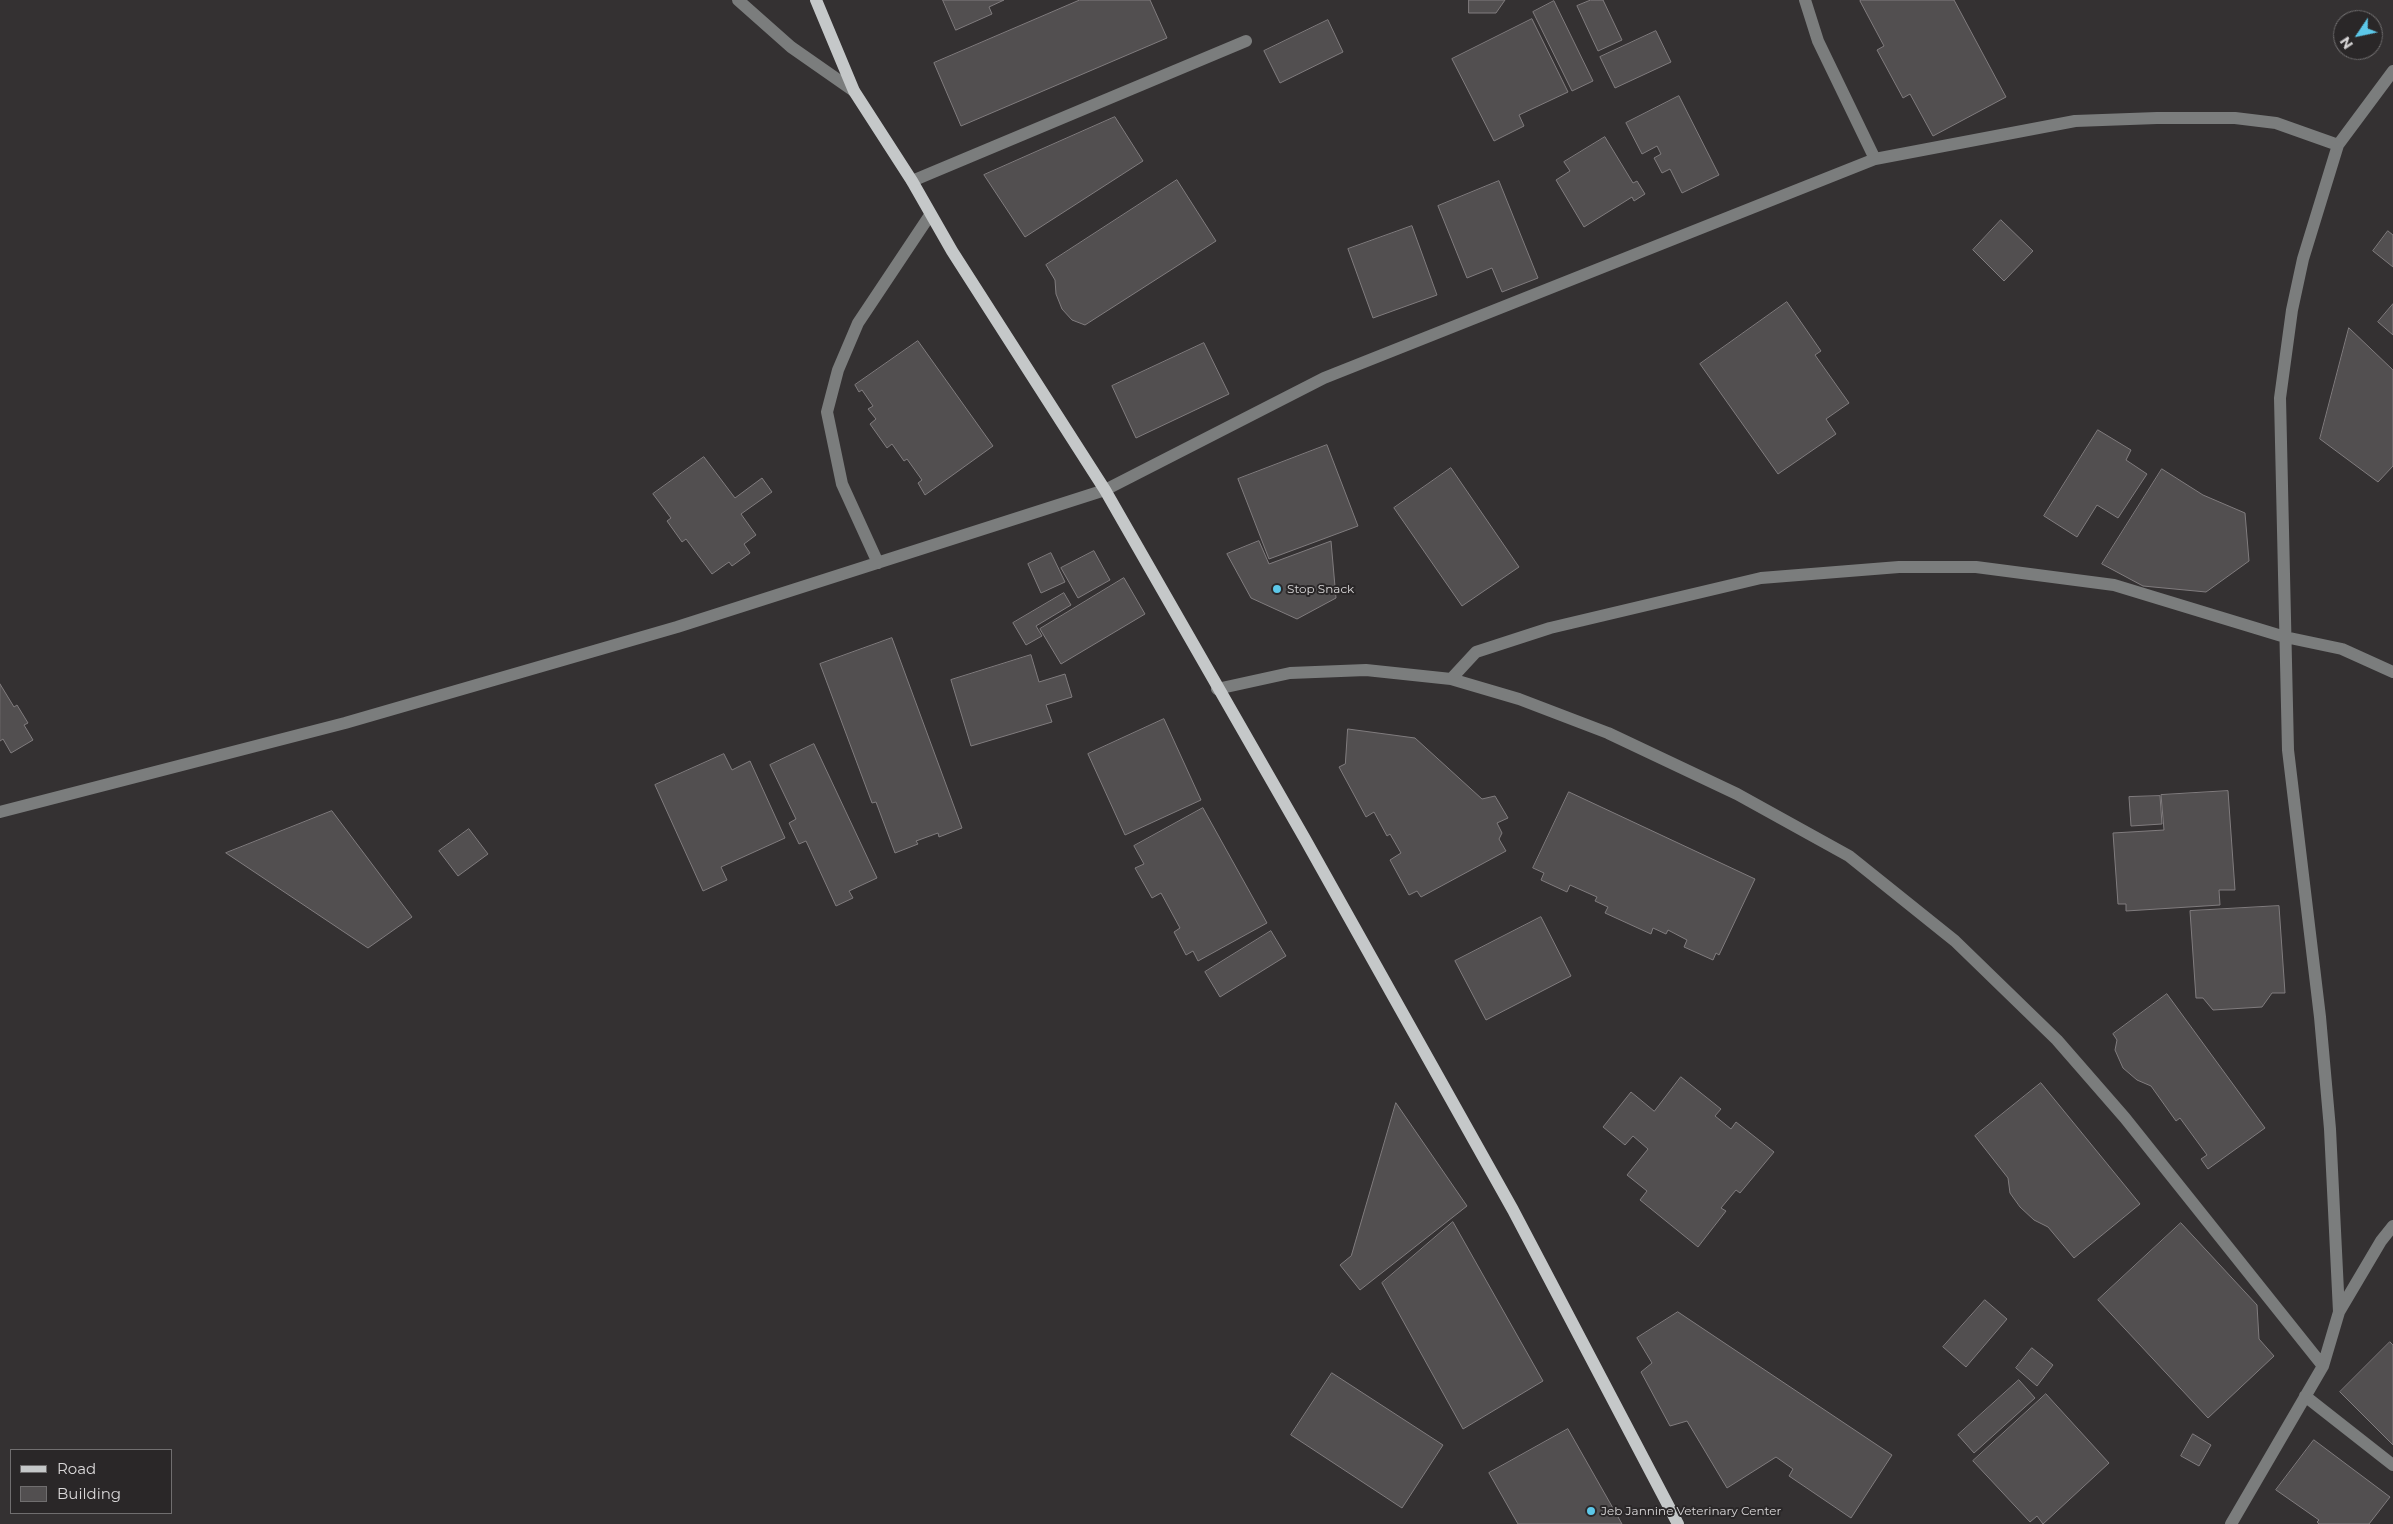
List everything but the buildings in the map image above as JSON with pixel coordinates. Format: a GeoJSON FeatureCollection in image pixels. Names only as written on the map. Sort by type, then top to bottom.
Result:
{"type":"FeatureCollection","features":[{"type":"Feature","properties":{"kind":"main road"},"geometry":{"type":"LineString","coordinates":[[816,0],[854,91],[912,181],[930,215],[1105,490],[1217,689],[1305,839],[1513,1210],[1678,1524]]}},
{"type":"Feature","properties":{"kind":"street"},"geometry":{"type":"LineString","coordinates":[[738,0],[791,47],[854,91]]}},
{"type":"Feature","properties":{"kind":"street"},"geometry":{"type":"LineString","coordinates":[[1805,0],[1818,41],[1875,159]]}},
{"type":"Feature","properties":{"kind":"street"},"geometry":{"type":"LineString","coordinates":[[912,181],[1246,41]]}},
{"type":"Feature","properties":{"kind":"street"},"geometry":{"type":"LineString","coordinates":[[2339,1312],[2327,1091],[2288,750],[2280,398],[2297,284],[2338,146],[2393,71]]}},
{"type":"Feature","properties":{"kind":"street"},"geometry":{"type":"LineString","coordinates":[[0,812],[345,723],[676,627],[1105,490],[1324,378],[1875,159],[2075,121],[2158,118],[2234,118],[2276,123],[2338,146]]}},
{"type":"Feature","properties":{"kind":"street"},"geometry":{"type":"LineString","coordinates":[[878,563],[842,484],[827,412],[838,370],[858,323],[930,215]]}},
{"type":"Feature","properties":{"kind":"street"},"geometry":{"type":"LineString","coordinates":[[1451,679],[1476,652],[1550,628],[1761,578],[1899,567],[1976,567],[2114,585],[2285,637],[2342,649],[2393,672]]}},
{"type":"Feature","properties":{"kind":"street"},"geometry":{"type":"LineString","coordinates":[[1217,689],[1290,673],[1366,670],[1451,679],[1518,699],[1608,734],[1737,794],[1849,856],[1955,940],[2058,1040],[2125,1118],[2323,1366]]}},
{"type":"Feature","properties":{"kind":"street"},"geometry":{"type":"LineString","coordinates":[[2231,1524],[2323,1366],[2339,1312],[2381,1242],[2393,1226]]}},
{"type":"Feature","properties":{"kind":"street"},"geometry":{"type":"LineString","coordinates":[[2305,1396],[2393,1465]]}},
{"type":"Feature","properties":{"kind":"place","name":"Stop Snack"},"geometry":{"type":"Point","coordinates":[1277,589]}},
{"type":"Feature","properties":{"kind":"place","name":"Jeb Jannine Veterinary Center"},"geometry":{"type":"Point","coordinates":[1591,1511]}}]}
